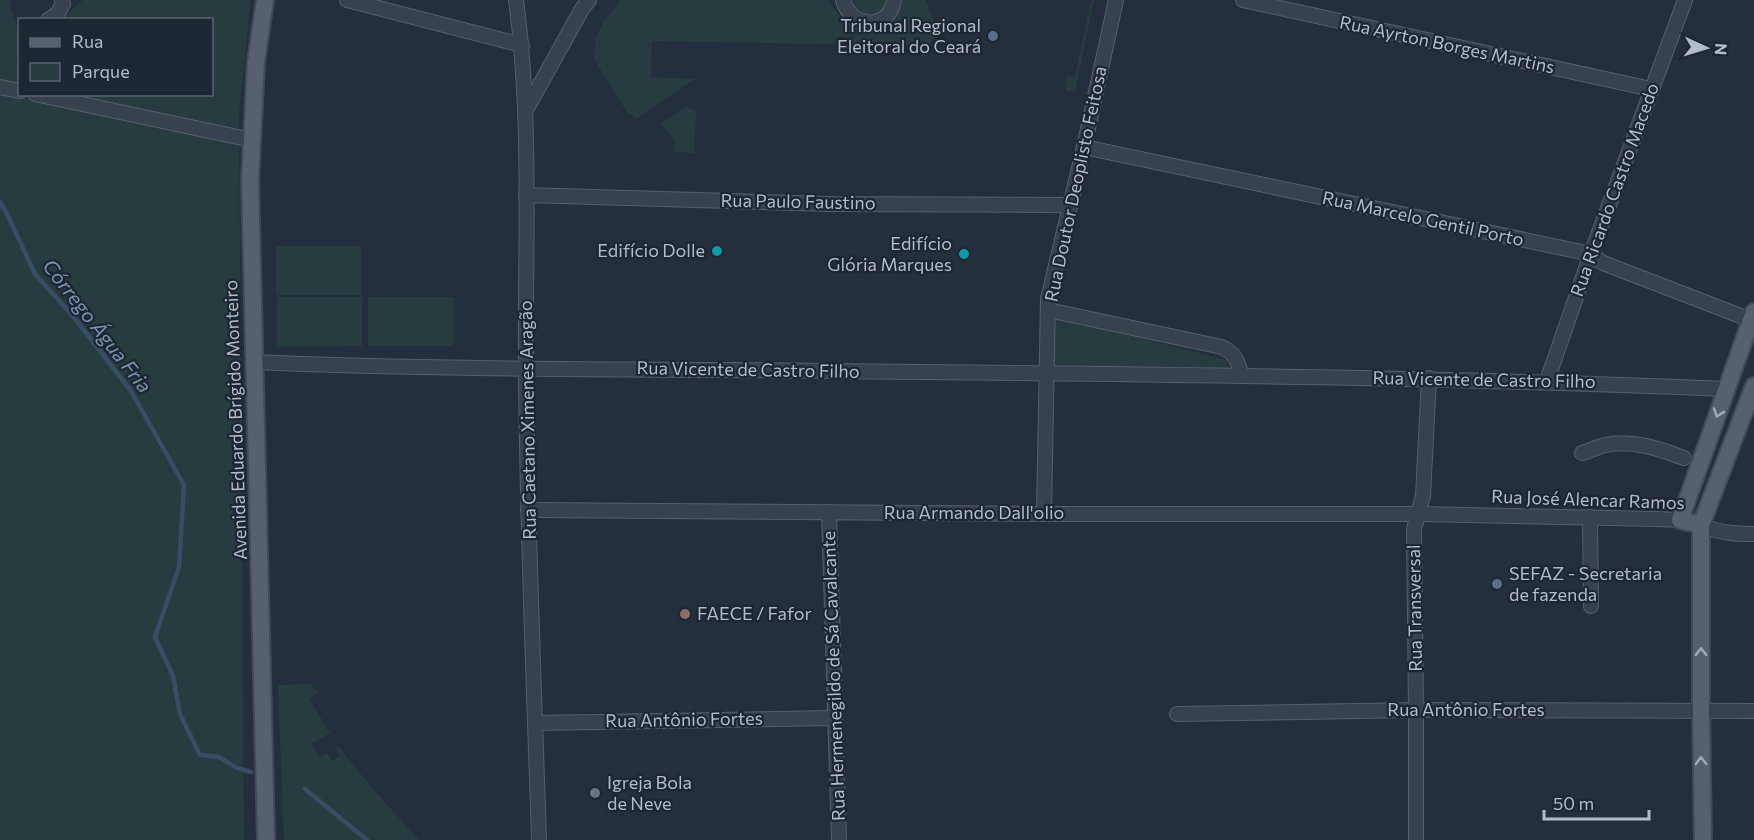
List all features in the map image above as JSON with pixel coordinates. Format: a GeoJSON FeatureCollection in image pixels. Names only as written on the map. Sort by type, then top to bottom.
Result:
{"type":"FeatureCollection","features":[{"type":"Feature","properties":{"kind":"main road","name":"Avenida Eduardo Brígido Monteiro"},"geometry":{"type":"LineString","coordinates":[[265,0],[256,62],[250,181],[266,840]]}},
{"type":"Feature","properties":{"kind":"main road"},"geometry":{"type":"LineString","coordinates":[[1680,520],[1691,461],[1749,339],[1752,316]]}},
{"type":"Feature","properties":{"kind":"main road"},"geometry":{"type":"LineString","coordinates":[[1703,840],[1701,525],[1754,386]]}},
{"type":"Feature","properties":{"kind":"main road","name":"Rua José Alencar Ramos"},"geometry":{"type":"LineString","coordinates":[[1680,520],[1701,525]]}},
{"type":"Feature","properties":{"kind":"street"},"geometry":{"type":"LineString","coordinates":[[51,18],[57,14],[63,4],[62,0]]}},
{"type":"Feature","properties":{"kind":"street"},"geometry":{"type":"LineString","coordinates":[[347,0],[522,45]]}},
{"type":"Feature","properties":{"kind":"street","name":"Rua Caetano Ximenes Aragão"},"geometry":{"type":"LineString","coordinates":[[516,0],[522,45],[525,112],[528,510],[539,840]]}},
{"type":"Feature","properties":{"kind":"street"},"geometry":{"type":"LineString","coordinates":[[525,112],[589,0]]}},
{"type":"Feature","properties":{"kind":"street"},"geometry":{"type":"LineString","coordinates":[[843,0],[851,16],[866,23],[882,19],[889,13],[894,0]]}},
{"type":"Feature","properties":{"kind":"street","name":"Rua Doutor Deoplisto Feitosa"},"geometry":{"type":"LineString","coordinates":[[1044,514],[1048,299],[1116,0]]}},
{"type":"Feature","properties":{"kind":"street","name":"Rua Ayrton Borges Martins"},"geometry":{"type":"LineString","coordinates":[[1243,0],[1651,89]]}},
{"type":"Feature","properties":{"kind":"street","name":"Rua Ricardo Castro Macedo"},"geometry":{"type":"LineString","coordinates":[[1547,381],[1591,254],[1685,0]]}},
{"type":"Feature","properties":{"kind":"street"},"geometry":{"type":"LineString","coordinates":[[0,87],[18,91]]}},
{"type":"Feature","properties":{"kind":"street"},"geometry":{"type":"LineString","coordinates":[[44,96],[252,140]]}},
{"type":"Feature","properties":{"kind":"street","name":"Rua Marcelo Gentil Porto"},"geometry":{"type":"LineString","coordinates":[[1084,147],[1591,254],[1603,264],[1752,316]]}},
{"type":"Feature","properties":{"kind":"street","name":"Rua Paulo Faustino"},"geometry":{"type":"LineString","coordinates":[[526,195],[829,204],[1071,205]]}},
{"type":"Feature","properties":{"kind":"street"},"geometry":{"type":"LineString","coordinates":[[1048,310],[1222,347],[1232,352],[1237,359],[1242,376]]}},
{"type":"Feature","properties":{"kind":"street","name":"Rua Vicente de Castro Filho"},"geometry":{"type":"LineString","coordinates":[[254,362],[526,368],[1429,378],[1726,388]]}},
{"type":"Feature","properties":{"kind":"street","name":"Rua Transversal"},"geometry":{"type":"LineString","coordinates":[[1416,840],[1414,530],[1423,496],[1429,378]]}},
{"type":"Feature","properties":{"kind":"street"},"geometry":{"type":"LineString","coordinates":[[1582,453],[1606,445],[1624,444],[1657,448],[1691,461]]}},
{"type":"Feature","properties":{"kind":"street","name":"Rua Armando Dall'olio"},"geometry":{"type":"LineString","coordinates":[[528,510],[1419,514]]}},
{"type":"Feature","properties":{"kind":"street","name":"Rua Hermenegildo de Sá Cavalcante"},"geometry":{"type":"LineString","coordinates":[[829,512],[839,840]]}},
{"type":"Feature","properties":{"kind":"street","name":"Rua José Alencar Ramos"},"geometry":{"type":"LineString","coordinates":[[1419,514],[1680,520]]}},
{"type":"Feature","properties":{"kind":"street"},"geometry":{"type":"LineString","coordinates":[[1590,517],[1590,606]]}},
{"type":"Feature","properties":{"kind":"street","name":"Rua José Alencar Ramos"},"geometry":{"type":"LineString","coordinates":[[1701,525],[1719,532],[1754,534]]}},
{"type":"Feature","properties":{"kind":"street","name":"Rua Antônio Fortes"},"geometry":{"type":"LineString","coordinates":[[1177,714],[1416,710],[1754,711]]}},
{"type":"Feature","properties":{"kind":"street","name":"Rua Antônio Fortes"},"geometry":{"type":"LineString","coordinates":[[535,723],[834,718]]}},
{"type":"Feature","properties":{"kind":"green space"},"geometry":{"type":"Polygon","coordinates":[[[0,0],[12,0],[9,2],[18,30],[16,57],[18,56],[18,96],[213,96],[213,18],[62,18],[83,0],[251,0],[239,112],[244,840],[0,840],[0,0]]]}},
{"type":"Feature","properties":{"kind":"green space"},"geometry":{"type":"Polygon","coordinates":[[[621,0],[828,0],[847,23],[858,29],[867,30],[882,27],[889,22],[898,9],[899,0],[926,0],[935,32],[931,42],[925,46],[652,41],[651,77],[694,79],[636,119],[631,113],[628,114],[594,59],[596,38],[603,22],[621,0]]]}},
{"type":"Feature","properties":{"kind":"green space"},"geometry":{"type":"Polygon","coordinates":[[[853,0],[887,0],[881,11],[868,14],[857,9],[853,0]]]}},
{"type":"Feature","properties":{"kind":"green space"},"geometry":{"type":"Polygon","coordinates":[[[1091,0],[1094,0],[1075,91],[1066,91],[1067,77],[1075,77],[1091,0]]]}},
{"type":"Feature","properties":{"kind":"green space"},"geometry":{"type":"Polygon","coordinates":[[[684,108],[691,108],[696,113],[694,153],[674,152],[675,141],[661,124],[684,108]]]}},
{"type":"Feature","properties":{"kind":"green space"},"geometry":{"type":"Polygon","coordinates":[[[276,246],[361,246],[361,295],[276,295],[276,246]]]}},
{"type":"Feature","properties":{"kind":"green space"},"geometry":{"type":"Polygon","coordinates":[[[277,297],[362,297],[362,346],[277,347],[277,297]]]}},
{"type":"Feature","properties":{"kind":"green space"},"geometry":{"type":"Polygon","coordinates":[[[368,297],[453,297],[453,346],[368,346],[368,297]]]}},
{"type":"Feature","properties":{"kind":"green space"},"geometry":{"type":"Polygon","coordinates":[[[1056,317],[1227,360],[1228,373],[1054,366],[1056,317]]]}},
{"type":"Feature","properties":{"kind":"green space"},"geometry":{"type":"Polygon","coordinates":[[[310,684],[318,692],[310,700],[330,733],[311,744],[320,757],[327,753],[332,761],[340,756],[335,748],[338,746],[419,840],[284,840],[278,685],[310,684]]]}},
{"type":"Feature","properties":{"kind":"waterway","name":"Córrego Água Fria"},"geometry":{"type":"LineString","coordinates":[[0,202],[35,274],[73,316],[131,391],[184,485],[179,567],[155,637],[173,676],[180,714],[200,755],[219,757],[237,768],[251,772]]}},
{"type":"Feature","properties":{"kind":"waterway","name":"Córrego Água Fria"},"geometry":{"type":"LineString","coordinates":[[305,789],[367,840]]}},
{"type":"Feature","properties":{"kind":"place","name":"Tribunal Regional Eleitoral do Ceará"},"geometry":{"type":"Point","coordinates":[993,36]}},
{"type":"Feature","properties":{"kind":"place","name":"Edifício Dolle"},"geometry":{"type":"Point","coordinates":[717,251]}},
{"type":"Feature","properties":{"kind":"place","name":"Edifício Glória Marques"},"geometry":{"type":"Point","coordinates":[964,254]}},
{"type":"Feature","properties":{"kind":"place","name":"SEFAZ - Secretaria de fazenda"},"geometry":{"type":"Point","coordinates":[1497,584]}},
{"type":"Feature","properties":{"kind":"place","name":"FAECE / Fafor"},"geometry":{"type":"Point","coordinates":[685,614]}},
{"type":"Feature","properties":{"kind":"place","name":"Igreja Bola de Neve"},"geometry":{"type":"Point","coordinates":[595,793]}}]}
